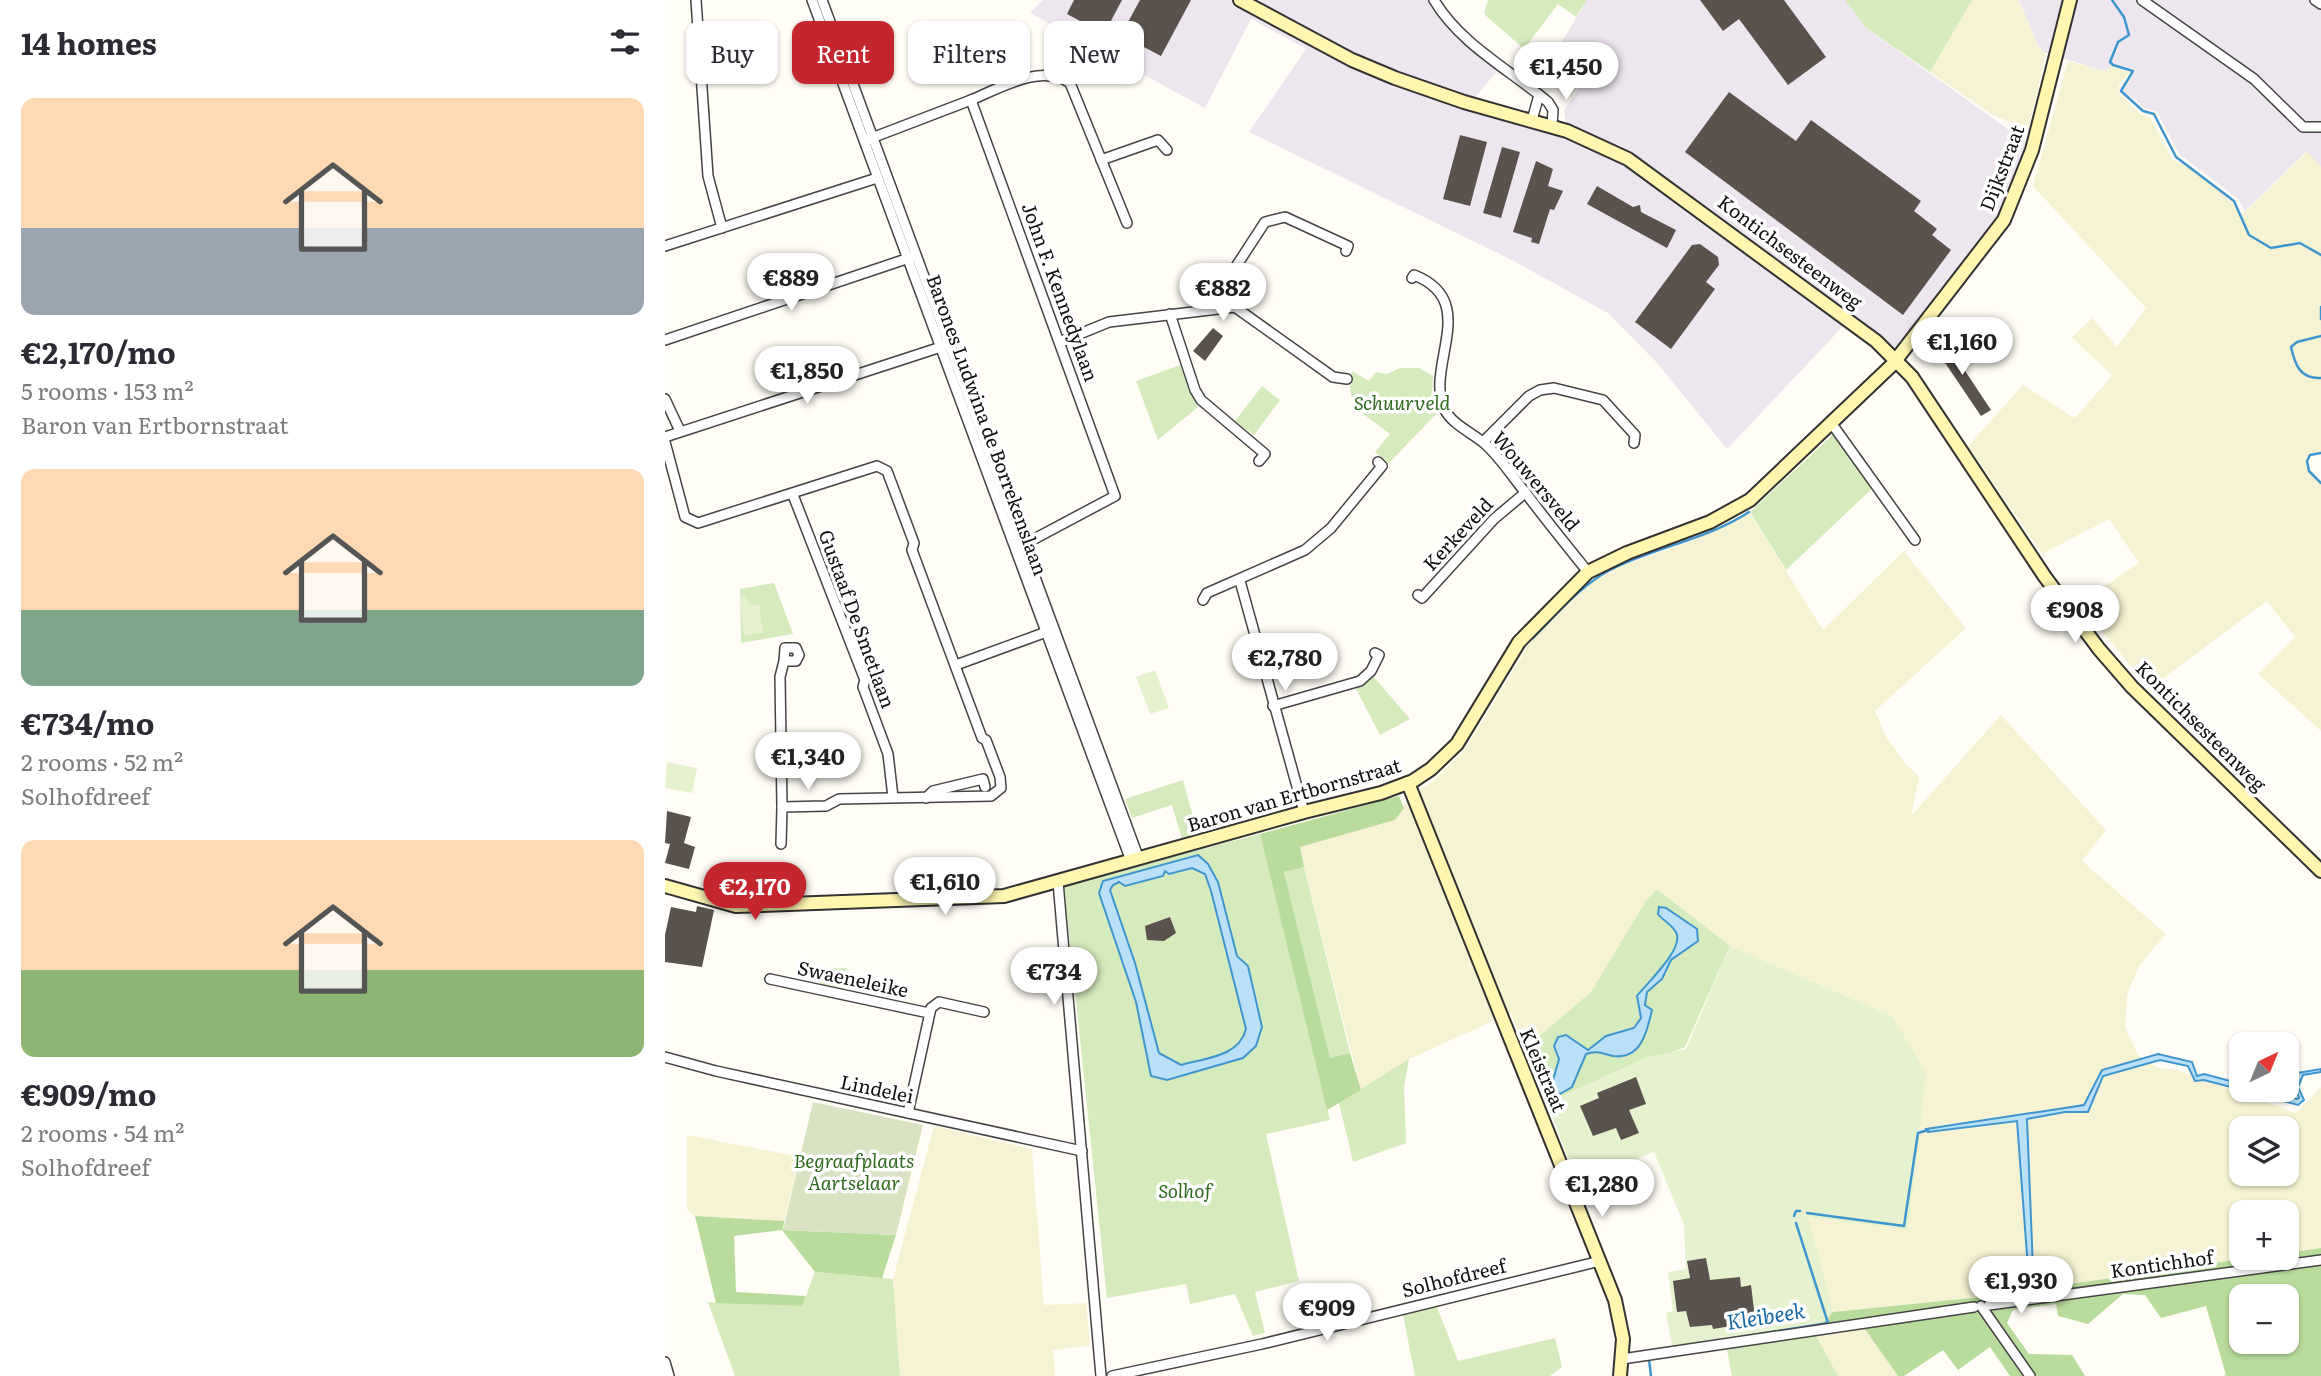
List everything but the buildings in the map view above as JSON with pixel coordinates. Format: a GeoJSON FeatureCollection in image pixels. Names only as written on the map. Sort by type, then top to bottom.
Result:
{"type":"FeatureCollection","features":[{"type":"Feature","properties":{"kind":"street"},"geometry":{"type":"LineString","coordinates":[[697,0],[708,176],[722,228]]}},
{"type":"Feature","properties":{"kind":"street","name":"Barones Ludwina de Borrekenslaan"},"geometry":{"type":"LineString","coordinates":[[812,0],[912,257],[939,347],[1014,550],[1051,630]]}},
{"type":"Feature","properties":{"kind":"street","name":"Barones Ludwina de Borrekenslaan"},"geometry":{"type":"LineString","coordinates":[[822,0],[868,139],[877,178],[949,344],[1024,545],[1051,630],[1135,860]]}},
{"type":"Feature","properties":{"kind":"street","name":"Kontichsesteenweg"},"geometry":{"type":"LineString","coordinates":[[1240,0],[1352,60],[1395,78],[1464,102],[1593,140],[1664,182],[1849,320],[1897,359],[1930,402],[2045,577],[2099,649],[2133,687],[2321,871]]}},
{"type":"Feature","properties":{"kind":"street"},"geometry":{"type":"LineString","coordinates":[[1434,0],[1442,14],[1467,40],[1539,95],[1553,110],[1552,126]]}},
{"type":"Feature","properties":{"kind":"street","name":"Dijkstraat"},"geometry":{"type":"LineString","coordinates":[[1897,359],[2004,220],[2032,150],[2070,0]]}},
{"type":"Feature","properties":{"kind":"street"},"geometry":{"type":"LineString","coordinates":[[2142,0],[2254,79],[2303,127],[2321,127]]}},
{"type":"Feature","properties":{"kind":"street"},"geometry":{"type":"LineString","coordinates":[[2315,0],[2321,4]]}},
{"type":"Feature","properties":{"kind":"street"},"geometry":{"type":"LineString","coordinates":[[868,139],[1042,74],[1061,77],[1075,91],[1127,223]]}},
{"type":"Feature","properties":{"kind":"street"},"geometry":{"type":"LineString","coordinates":[[1532,120],[1539,95]]}},
{"type":"Feature","properties":{"kind":"street","name":"John F. Kennedylaan"},"geometry":{"type":"LineString","coordinates":[[971,100],[1115,496],[1014,550]]}},
{"type":"Feature","properties":{"kind":"street"},"geometry":{"type":"LineString","coordinates":[[1101,160],[1158,140],[1167,150]]}},
{"type":"Feature","properties":{"kind":"street"},"geometry":{"type":"LineString","coordinates":[[665,246],[877,178]]}},
{"type":"Feature","properties":{"kind":"street"},"geometry":{"type":"LineString","coordinates":[[1235,307],[1234,268],[1265,222],[1274,218],[1291,219],[1348,246],[1346,251]]}},
{"type":"Feature","properties":{"kind":"street"},"geometry":{"type":"LineString","coordinates":[[665,340],[912,257]]}},
{"type":"Feature","properties":{"kind":"street","name":"Wouwersveld"},"geometry":{"type":"LineString","coordinates":[[1412,278],[1414,275],[1424,279],[1437,293],[1449,323],[1449,335],[1437,388],[1444,411],[1501,460],[1588,572]]}},
{"type":"Feature","properties":{"kind":"street"},"geometry":{"type":"LineString","coordinates":[[1060,342],[1109,322],[1235,307],[1333,377],[1347,379]]}},
{"type":"Feature","properties":{"kind":"street"},"geometry":{"type":"LineString","coordinates":[[1170,314],[1195,390],[1210,411],[1265,454],[1259,461]]}},
{"type":"Feature","properties":{"kind":"street"},"geometry":{"type":"LineString","coordinates":[[782,807],[823,807],[839,799],[991,796],[1000,788],[1000,777],[912,550],[914,543],[887,471],[877,466],[793,495],[698,523],[691,522],[685,516],[665,439],[680,431],[949,344]]}},
{"type":"Feature","properties":{"kind":"street","name":"Baron van Ertbornstraat"},"geometry":{"type":"LineString","coordinates":[[665,886],[736,906],[984,899],[1058,882],[1304,812],[1381,793],[1408,783],[1431,769],[1457,744],[1519,642],[1588,572],[1627,553],[1710,522],[1750,500],[1897,359]]}},
{"type":"Feature","properties":{"kind":"street"},"geometry":{"type":"LineString","coordinates":[[1483,442],[1529,396],[1540,390],[1555,388],[1603,400],[1635,435],[1634,443]]}},
{"type":"Feature","properties":{"kind":"street"},"geometry":{"type":"LineString","coordinates":[[665,399],[680,431]]}},
{"type":"Feature","properties":{"kind":"street"},"geometry":{"type":"LineString","coordinates":[[1832,424],[1915,540]]}},
{"type":"Feature","properties":{"kind":"street"},"geometry":{"type":"LineString","coordinates":[[1203,600],[1207,593],[1240,581],[1319,541],[1383,466],[1378,462]]}},
{"type":"Feature","properties":{"kind":"street","name":"Kerkeveld"},"geometry":{"type":"LineString","coordinates":[[1418,596],[1422,598],[1494,519],[1525,493]]}},
{"type":"Feature","properties":{"kind":"street","name":"Gustaaf De Smetlaan"},"geometry":{"type":"LineString","coordinates":[[793,495],[865,680],[863,687],[890,763],[893,797]]}},
{"type":"Feature","properties":{"kind":"street"},"geometry":{"type":"LineString","coordinates":[[1240,581],[1304,812]]}},
{"type":"Feature","properties":{"kind":"street"},"geometry":{"type":"LineString","coordinates":[[956,666],[1051,630]]}},
{"type":"Feature","properties":{"kind":"street"},"geometry":{"type":"LineString","coordinates":[[1273,706],[1360,681],[1371,671],[1379,655],[1375,653]]}},
{"type":"Feature","properties":{"kind":"street"},"geometry":{"type":"LineString","coordinates":[[781,844],[780,677],[784,661]]}},
{"type":"Feature","properties":{"kind":"street"},"geometry":{"type":"LineString","coordinates":[[926,798],[933,791],[983,779],[985,787]]}},
{"type":"Feature","properties":{"kind":"street","name":"Kleistraat"},"geometry":{"type":"LineString","coordinates":[[1408,783],[1600,1261],[1619,1316],[1622,1359],[1620,1376]]}},
{"type":"Feature","properties":{"kind":"street"},"geometry":{"type":"LineString","coordinates":[[1058,882],[1101,1376]]}},
{"type":"Feature","properties":{"kind":"street","name":"Swaeneleike"},"geometry":{"type":"LineString","coordinates":[[769,979],[929,1013]]}},
{"type":"Feature","properties":{"kind":"street","name":"Swaeneleike"},"geometry":{"type":"LineString","coordinates":[[908,1113],[929,1013],[939,1002],[984,1012]]}},
{"type":"Feature","properties":{"kind":"street","name":"Lindelei"},"geometry":{"type":"LineString","coordinates":[[665,1057],[1082,1151]]}},
{"type":"Feature","properties":{"kind":"street","name":"Kontichhof"},"geometry":{"type":"LineString","coordinates":[[1622,1359],[1981,1306],[2321,1260]]}},
{"type":"Feature","properties":{"kind":"street","name":"Solhofdreef"},"geometry":{"type":"LineString","coordinates":[[1112,1376],[1262,1344],[1600,1261]]}},
{"type":"Feature","properties":{"kind":"street"},"geometry":{"type":"LineString","coordinates":[[1981,1306],[2030,1376]]}},
{"type":"Feature","properties":{"kind":"street"},"geometry":{"type":"LineString","coordinates":[[665,1362],[670,1376]]}},
{"type":"Feature","properties":{"kind":"shaded area"},"geometry":{"type":"Polygon","coordinates":[[[1043,0],[1428,0],[1438,17],[1464,43],[1498,70],[1473,100],[1567,130],[1564,110],[1594,68],[1561,43],[1587,0],[1845,0],[1865,27],[2026,142],[2004,220],[1897,360],[1849,320],[1727,449],[1658,364],[1608,313],[1512,260],[1249,132],[1306,49],[1251,19],[1205,108],[1144,75],[1144,21],[1045,21],[1030,13],[1043,0]]]}},
{"type":"Feature","properties":{"kind":"shaded area"},"geometry":{"type":"Polygon","coordinates":[[[1972,0],[2019,0],[2038,46],[2046,53],[2028,130],[1991,114],[1930,72],[1972,0]]]}},
{"type":"Feature","properties":{"kind":"shaded area"},"geometry":{"type":"Polygon","coordinates":[[[2019,0],[2321,0],[2321,167],[2306,152],[2245,211],[2238,199],[2179,154],[2157,112],[2144,108],[2124,91],[2135,69],[2114,64],[2104,71],[2046,53],[2038,46],[2019,0]]]}},
{"type":"Feature","properties":{"kind":"shaded area"},"geometry":{"type":"Polygon","coordinates":[[[2068,61],[2104,71],[2111,66],[2130,72],[2119,85],[2119,93],[2140,114],[2150,117],[2172,159],[2194,170],[2233,203],[2241,216],[2307,152],[2321,167],[2321,453],[2310,455],[2307,461],[2309,471],[2321,483],[2321,731],[2258,674],[2295,637],[2267,601],[2149,689],[2080,603],[2139,563],[2109,519],[2042,554],[1968,446],[2023,385],[2075,418],[2112,376],[2072,337],[2092,318],[2117,347],[2146,308],[2033,186],[2068,61]]]}},
{"type":"Feature","properties":{"kind":"shaded area"},"geometry":{"type":"Polygon","coordinates":[[[1749,512],[1823,630],[1904,551],[1966,628],[1875,711],[1886,737],[1919,776],[1911,816],[2001,715],[2106,830],[2082,861],[2166,934],[2139,966],[2127,995],[2125,1027],[2138,1055],[2158,1068],[2178,1070],[2229,1089],[2229,1102],[2266,1102],[2296,1113],[2321,1087],[2321,1248],[2299,1251],[2299,1200],[2229,1200],[2229,1261],[1981,1297],[1833,1312],[1807,1217],[1908,1230],[1892,1016],[1730,946],[1657,889],[1647,899],[1591,992],[1525,1048],[1511,1013],[1409,1059],[1361,1090],[1299,847],[1395,820],[1411,797],[1437,778],[1464,751],[1533,638],[1591,583],[1618,567],[1692,541],[1749,512]]]}},
{"type":"Feature","properties":{"kind":"shaded area"},"geometry":{"type":"Polygon","coordinates":[[[934,1126],[1032,1149],[1044,1305],[1086,1303],[1090,1346],[1053,1350],[1055,1376],[900,1376],[893,1279],[934,1126]]]}},
{"type":"Feature","properties":{"kind":"shaded area"},"geometry":{"type":"Polygon","coordinates":[[[687,1135],[800,1157],[784,1221],[695,1216],[687,1210],[687,1135]]]}},
{"type":"Feature","properties":{"kind":"shaded area"},"geometry":{"type":"Polygon","coordinates":[[[1862,1325],[1898,1376],[1838,1376],[1814,1332],[1862,1325]]]}},
{"type":"Feature","properties":{"kind":"green space"},"geometry":{"type":"Polygon","coordinates":[[[1488,0],[1587,0],[1576,17],[1558,4],[1524,49],[1484,14],[1488,0]]]}},
{"type":"Feature","properties":{"kind":"green space"},"geometry":{"type":"Polygon","coordinates":[[[1845,0],[1972,0],[1930,72],[1865,27],[1845,0]]]}},
{"type":"Feature","properties":{"kind":"green space"},"geometry":{"type":"Polygon","coordinates":[[[1180,365],[1198,407],[1158,440],[1136,381],[1180,365]]]}},
{"type":"Feature","properties":{"kind":"green space","name":"Schuurveld"},"geometry":{"type":"Polygon","coordinates":[[[1400,368],[1419,368],[1433,376],[1432,393],[1439,411],[1389,463],[1375,452],[1390,434],[1358,408],[1353,401],[1350,383],[1352,371],[1369,381],[1376,372],[1387,374],[1400,368]]]}},
{"type":"Feature","properties":{"kind":"green space"},"geometry":{"type":"Polygon","coordinates":[[[1262,386],[1280,400],[1254,435],[1235,421],[1262,386]]]}},
{"type":"Feature","properties":{"kind":"green space"},"geometry":{"type":"Polygon","coordinates":[[[1837,431],[1876,485],[1786,570],[1750,512],[1837,431]]]}},
{"type":"Feature","properties":{"kind":"green space"},"geometry":{"type":"Polygon","coordinates":[[[774,583],[793,634],[741,643],[740,589],[774,583]]]}},
{"type":"Feature","properties":{"kind":"green space"},"geometry":{"type":"Polygon","coordinates":[[[740,596],[746,596],[749,605],[759,605],[763,633],[744,635],[740,596]]]}},
{"type":"Feature","properties":{"kind":"green space"},"geometry":{"type":"Polygon","coordinates":[[[1155,670],[1169,708],[1150,714],[1136,677],[1155,670]]]}},
{"type":"Feature","properties":{"kind":"green space"},"geometry":{"type":"Polygon","coordinates":[[[1373,676],[1410,719],[1380,735],[1356,689],[1373,676]]]}},
{"type":"Feature","properties":{"kind":"green space"},"geometry":{"type":"Polygon","coordinates":[[[667,762],[697,768],[692,793],[665,788],[667,762]]]}},
{"type":"Feature","properties":{"kind":"green space"},"geometry":{"type":"Polygon","coordinates":[[[1183,780],[1198,835],[1182,839],[1172,805],[1132,818],[1125,799],[1183,780]]]}},
{"type":"Feature","properties":{"kind":"green space"},"geometry":{"type":"Polygon","coordinates":[[[1399,796],[1404,808],[1395,820],[1300,847],[1304,867],[1284,872],[1330,1058],[1350,1053],[1361,1090],[1327,1110],[1260,834],[1399,796]]]}},
{"type":"Feature","properties":{"kind":"green space","name":"Solhof"},"geometry":{"type":"Polygon","coordinates":[[[1260,834],[1330,1120],[1266,1134],[1299,1281],[1255,1292],[1265,1333],[1253,1336],[1235,1294],[1190,1304],[1186,1284],[1107,1298],[1064,885],[1260,834]],[[1198,855],[1103,881],[1136,1002],[1151,1076],[1167,1080],[1243,1058],[1256,1046],[1262,1027],[1248,966],[1237,956],[1218,882],[1208,864],[1198,855]]]}},
{"type":"Feature","properties":{"kind":"green space"},"geometry":{"type":"Polygon","coordinates":[[[1304,867],[1350,1053],[1330,1058],[1284,872],[1304,867]]]}},
{"type":"Feature","properties":{"kind":"green space"},"geometry":{"type":"Polygon","coordinates":[[[1192,868],[1205,874],[1211,891],[1246,1029],[1242,1038],[1229,1051],[1181,1065],[1159,1053],[1135,963],[1110,890],[1119,882],[1125,886],[1162,876],[1165,871],[1169,874],[1192,868]]]}},
{"type":"Feature","properties":{"kind":"green space"},"geometry":{"type":"Polygon","coordinates":[[[1657,889],[1730,946],[1685,1047],[1547,1102],[1525,1048],[1591,992],[1647,899],[1657,889]]]}},
{"type":"Feature","properties":{"kind":"green space"},"geometry":{"type":"Polygon","coordinates":[[[1730,946],[1892,1016],[1926,1073],[1908,1230],[1808,1217],[1833,1312],[1814,1332],[1673,1351],[1666,1313],[1673,1311],[1668,1272],[1686,1269],[1684,1225],[1654,1152],[1578,1183],[1547,1103],[1647,1057],[1686,1049],[1730,946]]]}},
{"type":"Feature","properties":{"kind":"green space"},"geometry":{"type":"Polygon","coordinates":[[[847,968],[843,991],[820,986],[820,969],[847,968]]]}},
{"type":"Feature","properties":{"kind":"green space"},"geometry":{"type":"Polygon","coordinates":[[[1409,1059],[1404,1087],[1406,1143],[1353,1162],[1339,1103],[1409,1059]]]}},
{"type":"Feature","properties":{"kind":"green space","name":"Begraafplaats Aartselaar"},"geometry":{"type":"Polygon","coordinates":[[[813,1102],[923,1125],[896,1235],[783,1230],[813,1102]]]}},
{"type":"Feature","properties":{"kind":"green space"},"geometry":{"type":"Polygon","coordinates":[[[695,1216],[784,1221],[783,1230],[896,1235],[882,1278],[815,1272],[782,1230],[734,1236],[736,1292],[806,1296],[802,1306],[716,1303],[695,1216]]]}},
{"type":"Feature","properties":{"kind":"green space"},"geometry":{"type":"Polygon","coordinates":[[[2321,1248],[2321,1376],[2223,1376],[2226,1375],[2206,1306],[2161,1318],[2145,1295],[2123,1294],[2088,1324],[2058,1316],[2056,1304],[2013,1310],[2007,1323],[2029,1354],[2072,1355],[2085,1376],[2010,1376],[1990,1347],[1958,1370],[1943,1350],[1904,1376],[1898,1376],[1862,1325],[1814,1332],[1833,1312],[1981,1297],[2229,1261],[2229,1270],[2299,1270],[2299,1251],[2321,1248]]]}},
{"type":"Feature","properties":{"kind":"green space"},"geometry":{"type":"Polygon","coordinates":[[[815,1272],[893,1279],[900,1376],[735,1376],[708,1302],[802,1306],[815,1272]]]}},
{"type":"Feature","properties":{"kind":"green space"},"geometry":{"type":"Polygon","coordinates":[[[1437,1307],[1458,1361],[1555,1338],[1562,1367],[1550,1376],[1415,1376],[1403,1315],[1437,1307]]]}},
{"type":"Feature","properties":{"kind":"green space"},"geometry":{"type":"Polygon","coordinates":[[[1814,1332],[1838,1376],[1732,1376],[1726,1345],[1814,1332]]]}},
{"type":"Feature","properties":{"kind":"water"},"geometry":{"type":"Polygon","coordinates":[[[1198,855],[1208,864],[1218,882],[1237,956],[1248,966],[1262,1027],[1256,1046],[1243,1058],[1167,1080],[1151,1076],[1136,1002],[1099,893],[1103,881],[1198,855]],[[1192,868],[1169,874],[1165,871],[1163,876],[1125,886],[1119,882],[1110,890],[1135,963],[1159,1053],[1181,1065],[1229,1051],[1242,1038],[1246,1029],[1205,874],[1192,868]]]}},
{"type":"Feature","properties":{"kind":"water"},"geometry":{"type":"Polygon","coordinates":[[[1659,907],[1666,908],[1697,929],[1698,941],[1671,960],[1662,979],[1647,992],[1645,1005],[1652,1010],[1645,1035],[1636,1049],[1623,1056],[1597,1052],[1586,1054],[1572,1087],[1558,1095],[1551,1087],[1559,1059],[1554,1046],[1558,1037],[1566,1035],[1588,1050],[1606,1036],[1634,1028],[1641,1018],[1637,996],[1669,958],[1677,942],[1674,929],[1658,914],[1659,907]]]}},
{"type":"Feature","properties":{"kind":"water"},"geometry":{"type":"Polygon","coordinates":[[[2158,1054],[2192,1062],[2197,1076],[2204,1074],[2229,1081],[2229,1087],[2204,1080],[2195,1081],[2188,1066],[2160,1060],[2103,1076],[2088,1112],[2065,1112],[2027,1119],[2034,1294],[2030,1295],[2017,1121],[1928,1132],[1926,1129],[2084,1105],[2102,1070],[2158,1054]]]}},
{"type":"Feature","properties":{"kind":"water"},"geometry":{"type":"Polygon","coordinates":[[[2321,1069],[2321,1072],[2303,1075],[2299,1085],[2299,1073],[2321,1069]]]}},
{"type":"Feature","properties":{"kind":"water"},"geometry":{"type":"Polygon","coordinates":[[[2299,1089],[2304,1100],[2298,1105],[2287,1102],[2299,1102],[2299,1089]]]}},
{"type":"Feature","properties":{"kind":"waterway"},"geometry":{"type":"LineString","coordinates":[[2112,0],[2124,17],[2129,35],[2118,42],[2110,62],[2133,71],[2121,91],[2143,111],[2154,114],[2176,157],[2234,201],[2249,235],[2271,248],[2300,243],[2321,255]]}},
{"type":"Feature","properties":{"kind":"waterway"},"geometry":{"type":"LineString","coordinates":[[2321,307],[2321,319]]}},
{"type":"Feature","properties":{"kind":"waterway"},"geometry":{"type":"LineString","coordinates":[[2321,336],[2297,342],[2291,347],[2300,370],[2308,376],[2321,378]]}},
{"type":"Feature","properties":{"kind":"waterway"},"geometry":{"type":"LineString","coordinates":[[2321,453],[2310,455],[2307,461],[2309,471],[2321,483]]}},
{"type":"Feature","properties":{"kind":"waterway"},"geometry":{"type":"LineString","coordinates":[[1533,638],[1579,592],[1610,570],[1715,530],[1749,512]]}},
{"type":"Feature","properties":{"kind":"waterway","name":"Kleibeek"},"geometry":{"type":"LineString","coordinates":[[1807,1213],[1904,1226],[1918,1133],[1928,1130]]}},
{"type":"Feature","properties":{"kind":"waterway","name":"Kleibeek"},"geometry":{"type":"LineString","coordinates":[[1794,1216],[1796,1211],[1800,1211]]}},
{"type":"Feature","properties":{"kind":"waterway","name":"Kleibeek"},"geometry":{"type":"LineString","coordinates":[[1647,1352],[1828,1323],[1796,1223]]}},
{"type":"Feature","properties":{"kind":"waterway","name":"Kleibeek"},"geometry":{"type":"LineString","coordinates":[[1649,1359],[1651,1376]]}}]}
